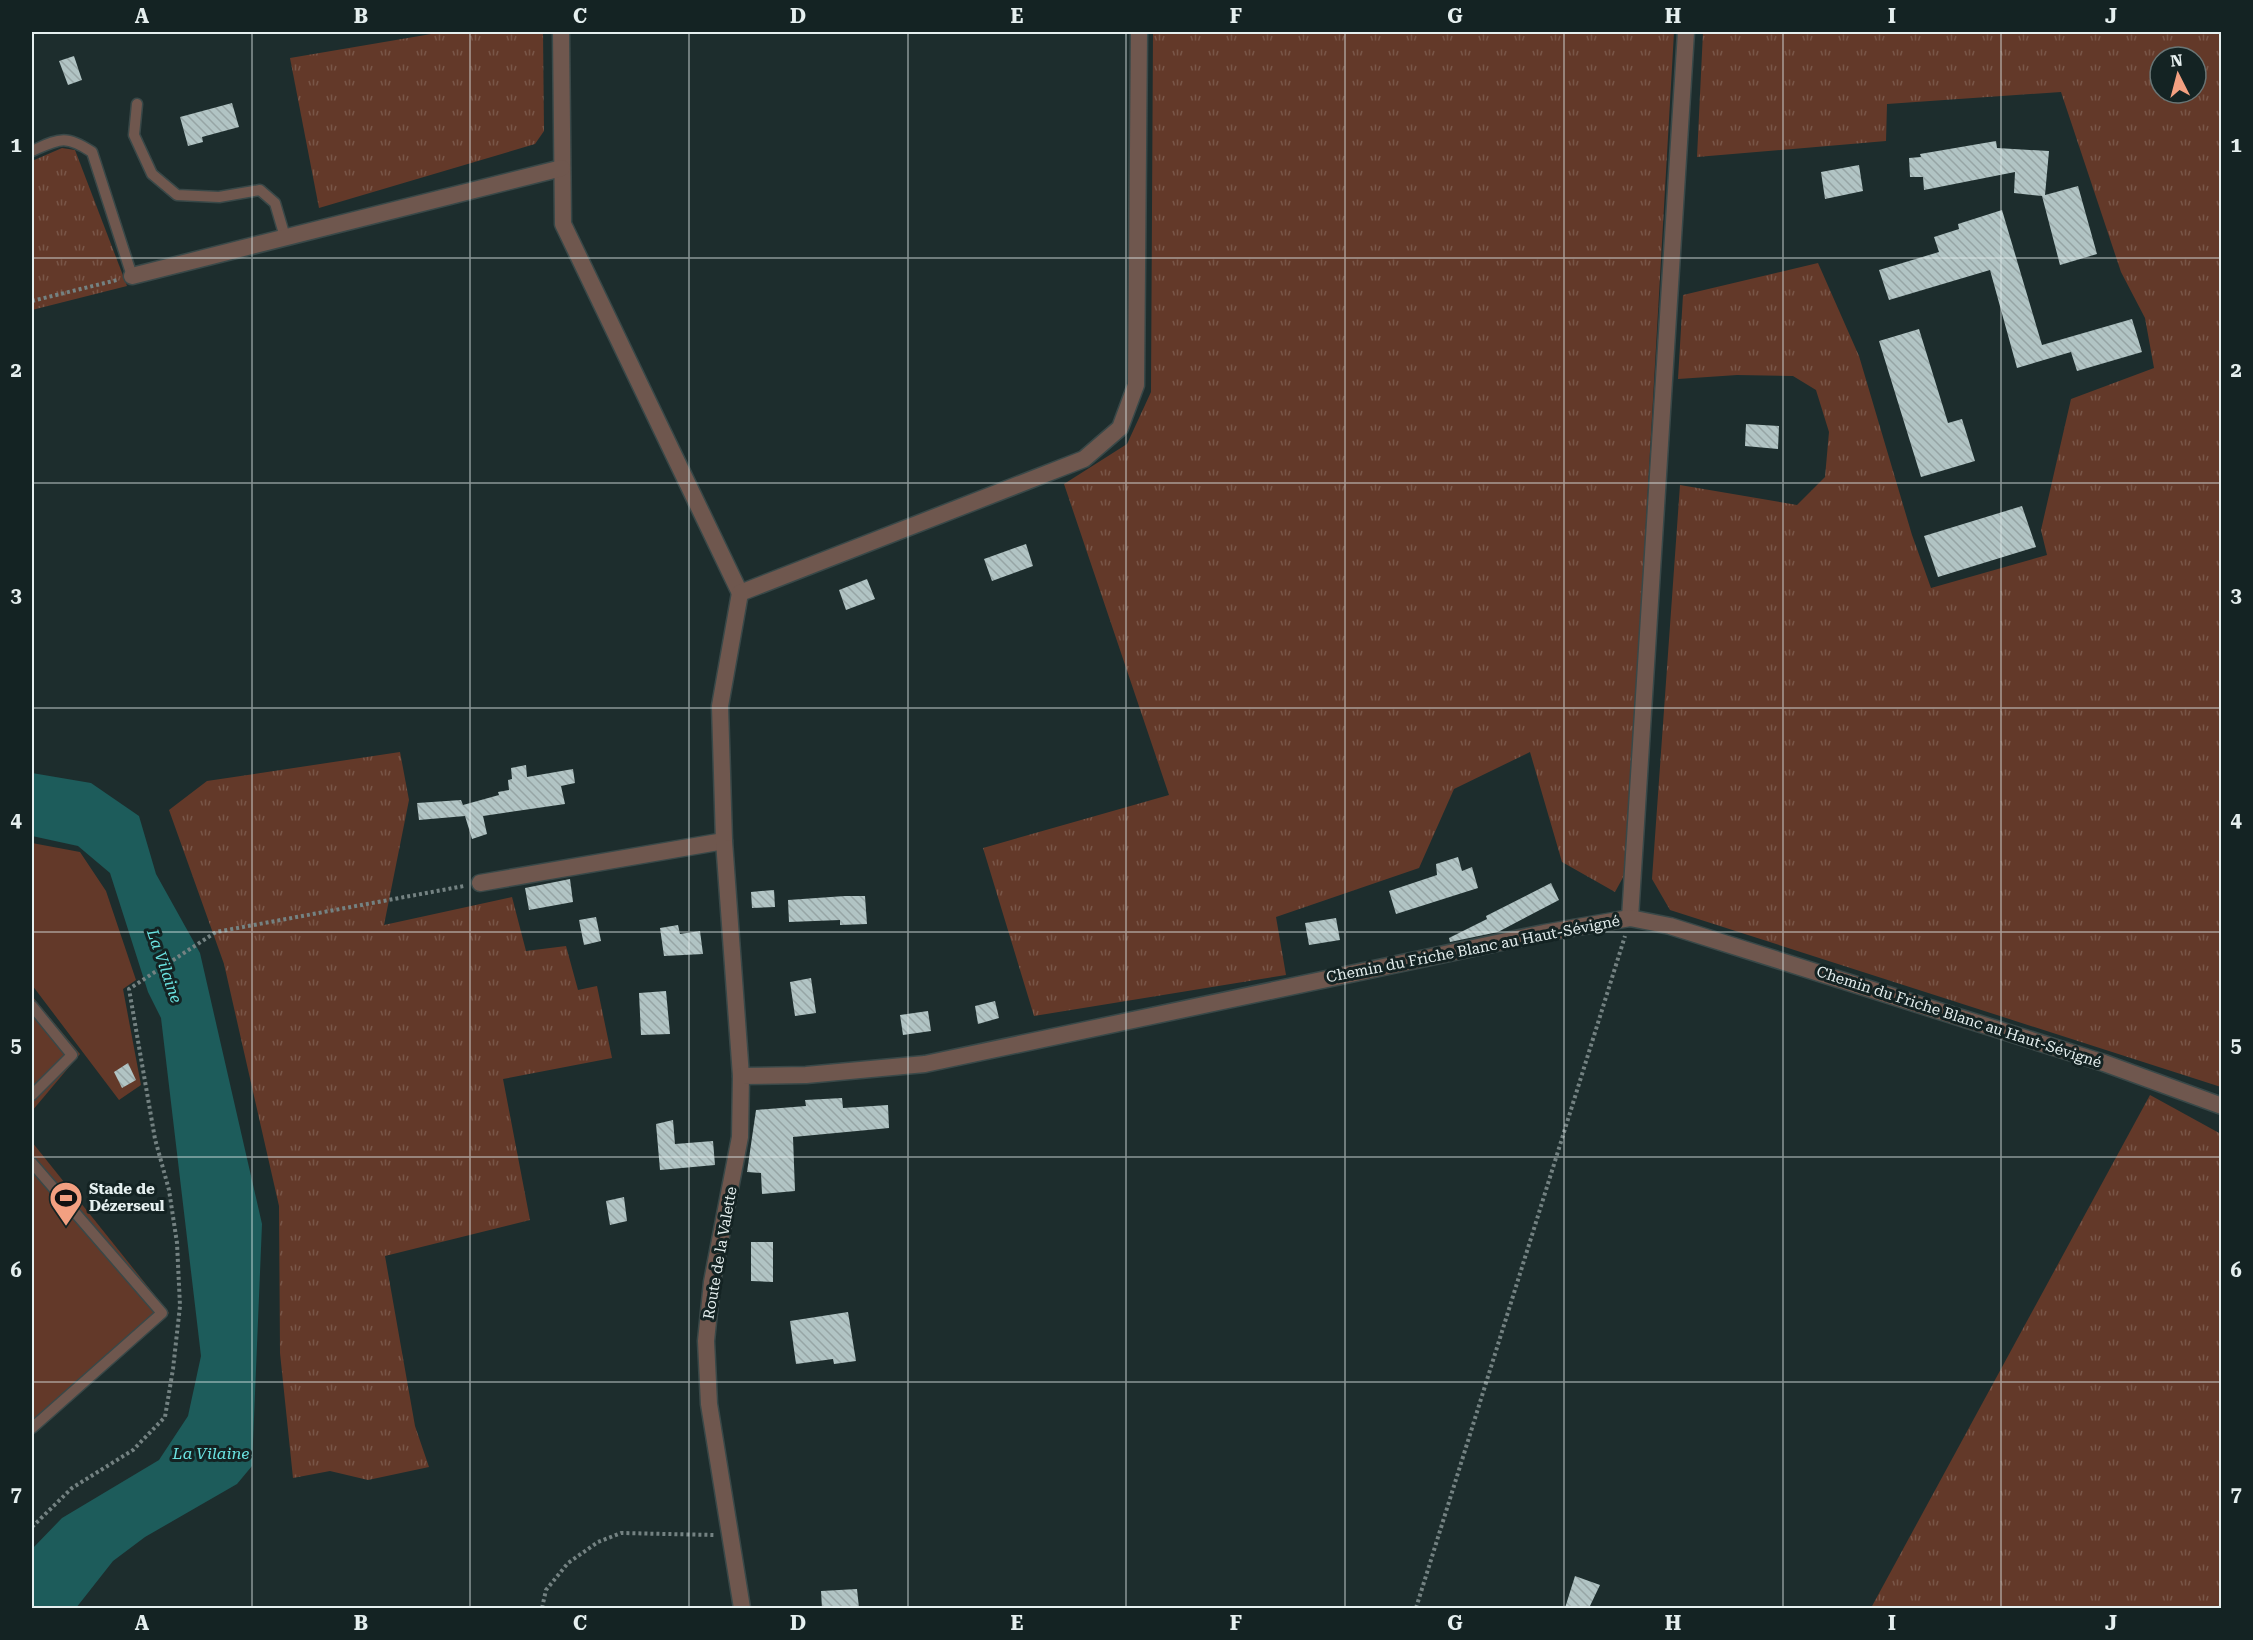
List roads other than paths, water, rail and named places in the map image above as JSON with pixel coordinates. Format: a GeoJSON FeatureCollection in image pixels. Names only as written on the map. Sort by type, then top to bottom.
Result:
{"type":"FeatureCollection","features":[{"type":"Feature","properties":{"kind":"street"},"geometry":{"type":"LineString","coordinates":[[561,32],[563,224],[740,593],[1084,459],[1120,428],[1136,385],[1139,32]]}},
{"type":"Feature","properties":{"kind":"street"},"geometry":{"type":"LineString","coordinates":[[1630,918],[1686,32]]}},
{"type":"Feature","properties":{"kind":"street"},"geometry":{"type":"LineString","coordinates":[[132,276],[562,168]]}},
{"type":"Feature","properties":{"kind":"street","name":"Route de la Valette"},"geometry":{"type":"LineString","coordinates":[[740,593],[720,706],[724,841],[741,1076],[741,1137],[712,1282],[706,1341],[709,1404],[742,1608]]}},
{"type":"Feature","properties":{"kind":"street"},"geometry":{"type":"LineString","coordinates":[[480,883],[724,841]]}},
{"type":"Feature","properties":{"kind":"street","name":"Chemin du Friche Blanc au Haut-Sévigné"},"geometry":{"type":"LineString","coordinates":[[741,1076],[806,1075],[925,1064],[1554,931],[1630,918],[1670,926],[2104,1063],[2222,1106]]}},
{"type":"Feature","properties":{"kind":"lane"},"geometry":{"type":"LineString","coordinates":[[137,104],[134,135],[152,174],[177,195],[219,197],[260,190],[275,203],[285,237]]}},
{"type":"Feature","properties":{"kind":"lane"},"geometry":{"type":"LineString","coordinates":[[32,152],[59,139],[75,140],[92,152],[132,276]]}},
{"type":"Feature","properties":{"kind":"lane"},"geometry":{"type":"LineString","coordinates":[[32,1006],[72,1054],[32,1095]]}},
{"type":"Feature","properties":{"kind":"lane"},"geometry":{"type":"LineString","coordinates":[[32,1163],[162,1313],[32,1428]]}},
{"type":"Feature","properties":{"kind":"water","name":"La Vilaine"},"geometry":{"type":"Polygon","coordinates":[[[32,773],[91,783],[139,816],[156,874],[200,953],[262,1224],[252,1466],[237,1484],[145,1537],[113,1561],[76,1608],[32,1608],[32,1549],[62,1518],[159,1460],[188,1416],[201,1356],[161,1018],[148,992],[110,873],[78,846],[32,836],[32,773]]]}},
{"type":"Feature","properties":{"kind":"place","name":"Stade de Dézerseul"},"geometry":{"type":"Point","coordinates":[66,1227]}}]}
